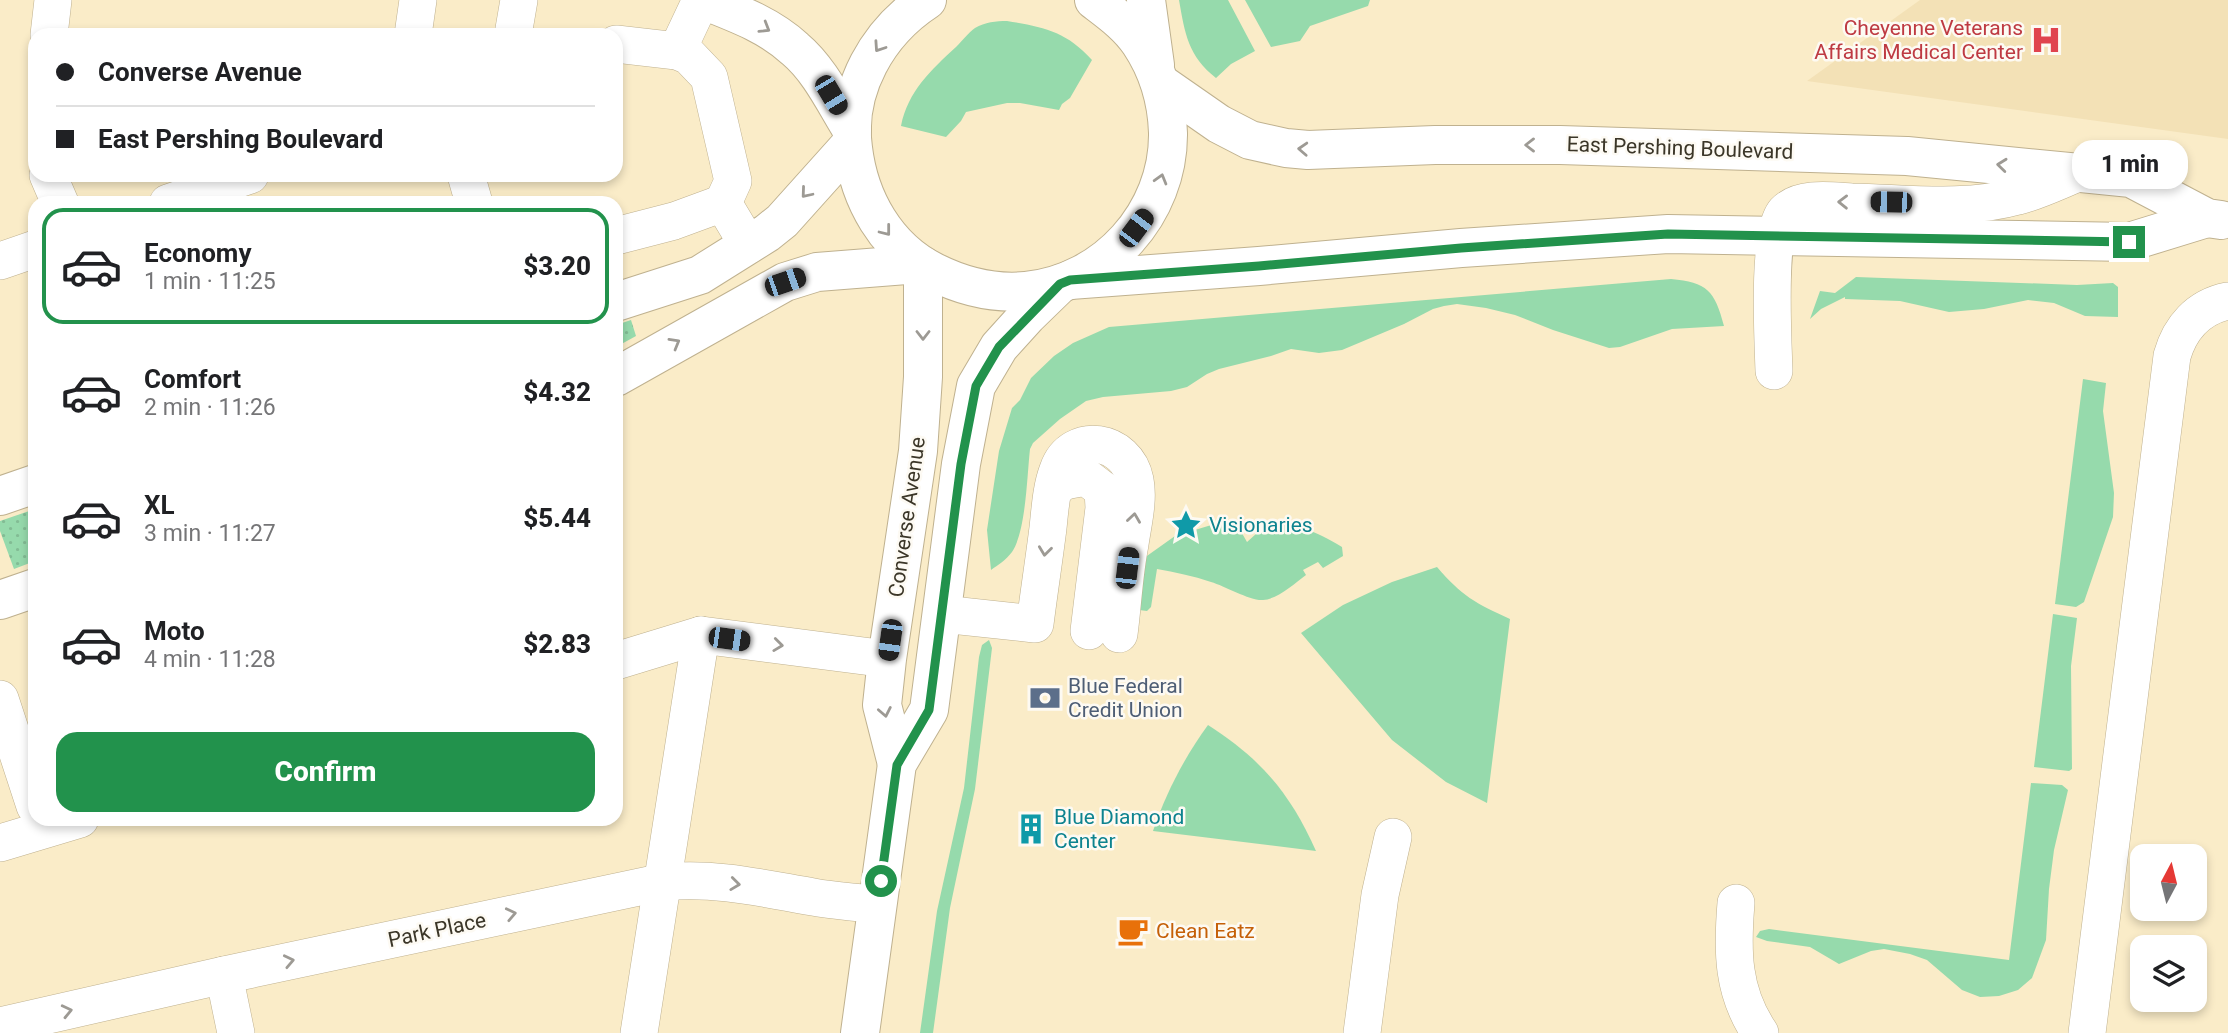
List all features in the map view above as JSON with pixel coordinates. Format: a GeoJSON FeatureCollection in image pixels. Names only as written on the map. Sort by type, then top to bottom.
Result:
{"type":"FeatureCollection","features":[{"type":"Feature","properties":{"kind":"main road","name":"East Pershing Boulevard"},"geometry":{"type":"LineString","coordinates":[[702,0],[759,23],[797,50],[815,71],[852,137]]}},
{"type":"Feature","properties":{"kind":"main road","name":"East Pershing Boulevard"},"geometry":{"type":"LineString","coordinates":[[927,0],[892,29],[875,51],[863,76],[855,102],[852,137],[855,167],[872,212],[893,240],[921,265],[955,282],[990,290],[1025,291],[1065,282],[1461,248],[1668,234],[2129,242],[2218,220]]}},
{"type":"Feature","properties":{"kind":"main road","name":"East Pershing Boulevard"},"geometry":{"type":"LineString","coordinates":[[1065,282],[1100,264],[1126,242],[1147,214],[1161,184],[1168,150],[1168,116],[1158,76],[1140,42],[1119,19],[1094,0]]}},
{"type":"Feature","properties":{"kind":"main road"},"geometry":{"type":"LineString","coordinates":[[1146,0],[1158,76]]}},
{"type":"Feature","properties":{"kind":"main road","name":"East Pershing Boulevard"},"geometry":{"type":"LineString","coordinates":[[1158,76],[1219,124],[1250,140],[1286,148],[1308,150],[1436,145],[1546,145],[1907,156],[2131,178],[2218,220]]}},
{"type":"Feature","properties":{"kind":"main road"},"geometry":{"type":"LineString","coordinates":[[623,300],[700,275],[782,222],[852,137]]}},
{"type":"Feature","properties":{"kind":"main road"},"geometry":{"type":"LineString","coordinates":[[623,373],[785,282],[817,272],[921,265]]}},
{"type":"Feature","properties":{"kind":"main road","name":"Converse Avenue"},"geometry":{"type":"LineString","coordinates":[[897,765],[882,705],[918,451],[923,377],[921,265]]}},
{"type":"Feature","properties":{"kind":"main road","name":"Converse Avenue"},"geometry":{"type":"LineString","coordinates":[[860,1033],[897,765],[929,710],[961,464],[976,386],[999,347],[1065,282]]}},
{"type":"Feature","properties":{"kind":"main road"},"geometry":{"type":"LineString","coordinates":[[0,496],[28,486]]}},
{"type":"Feature","properties":{"kind":"main road"},"geometry":{"type":"LineString","coordinates":[[0,600],[28,590]]}},
{"type":"Feature","properties":{"kind":"street"},"geometry":{"type":"LineString","coordinates":[[50,28],[52,0]]}},
{"type":"Feature","properties":{"kind":"street"},"geometry":{"type":"LineString","coordinates":[[414,28],[418,0]]}},
{"type":"Feature","properties":{"kind":"street"},"geometry":{"type":"LineString","coordinates":[[514,28],[519,0]]}},
{"type":"Feature","properties":{"kind":"street"},"geometry":{"type":"LineString","coordinates":[[677,51],[702,0]]}},
{"type":"Feature","properties":{"kind":"street"},"geometry":{"type":"LineString","coordinates":[[623,45],[677,51],[689,56],[709,77],[733,181],[723,203],[674,221],[623,234]]}},
{"type":"Feature","properties":{"kind":"street"},"geometry":{"type":"LineString","coordinates":[[1774,371],[1772,317],[1776,236],[1785,212],[1796,204],[1838,201],[1970,205],[2018,196],[2078,173]]}},
{"type":"Feature","properties":{"kind":"street"},"geometry":{"type":"LineString","coordinates":[[188,196],[230,182]]}},
{"type":"Feature","properties":{"kind":"street"},"geometry":{"type":"LineString","coordinates":[[723,203],[748,245]]}},
{"type":"Feature","properties":{"kind":"street"},"geometry":{"type":"LineString","coordinates":[[0,261],[28,251]]}},
{"type":"Feature","properties":{"kind":"street"},"geometry":{"type":"LineString","coordinates":[[2087,1033],[2172,356],[2183,329],[2193,318],[2217,303],[2228,301]]}},
{"type":"Feature","properties":{"kind":"street"},"geometry":{"type":"LineString","coordinates":[[942,614],[1035,624],[1058,471],[1069,453],[1078,448],[1089,445],[1110,447],[1118,451],[1131,466],[1136,490],[1104,632]]}},
{"type":"Feature","properties":{"kind":"street"},"geometry":{"type":"LineString","coordinates":[[639,1033],[701,635]]}},
{"type":"Feature","properties":{"kind":"street"},"geometry":{"type":"LineString","coordinates":[[623,659],[701,635],[887,659]]}},
{"type":"Feature","properties":{"kind":"street"},"geometry":{"type":"LineString","coordinates":[[0,699],[28,784]]}},
{"type":"Feature","properties":{"kind":"street"},"geometry":{"type":"LineString","coordinates":[[0,842],[28,825]]}},
{"type":"Feature","properties":{"kind":"street"},"geometry":{"type":"LineString","coordinates":[[1362,1033],[1380,895],[1393,837]]}},
{"type":"Feature","properties":{"kind":"street","name":"Park Place"},"geometry":{"type":"LineString","coordinates":[[0,1026],[224,975],[663,882],[706,880],[775,889],[814,898],[877,905]]}},
{"type":"Feature","properties":{"kind":"street"},"geometry":{"type":"LineString","coordinates":[[1736,904],[1733,941],[1735,974],[1748,1016],[1760,1033]]}},
{"type":"Feature","properties":{"kind":"street"},"geometry":{"type":"LineString","coordinates":[[224,975],[236,1033]]}},
{"type":"Feature","properties":{"kind":"shaded area","name":"Cheyenne Veterans Affairs Medical Center"},"geometry":{"type":"Polygon","coordinates":[[[1920,0],[2228,0],[2228,139],[1807,81],[1920,0]]]}},
{"type":"Feature","properties":{"kind":"green space"},"geometry":{"type":"Polygon","coordinates":[[[1179,0],[1228,0],[1255,51],[1231,64],[1216,78],[1199,61],[1189,43],[1179,0]]]}},
{"type":"Feature","properties":{"kind":"green space"},"geometry":{"type":"Polygon","coordinates":[[[1245,0],[1370,0],[1368,6],[1310,26],[1300,41],[1271,47],[1245,0]]]}},
{"type":"Feature","properties":{"kind":"green space"},"geometry":{"type":"Polygon","coordinates":[[[1007,21],[1063,36],[1092,60],[1070,98],[1059,110],[1007,103],[966,112],[946,137],[901,126],[909,102],[922,82],[967,35],[983,24],[1007,21]]]}},
{"type":"Feature","properties":{"kind":"green space"},"geometry":{"type":"Polygon","coordinates":[[[1856,277],[2077,285],[2113,283],[2118,287],[2118,317],[2085,316],[2054,303],[2028,300],[1984,309],[1949,312],[1900,301],[1845,297],[1821,309],[1810,319],[1820,291],[1835,293],[1856,277]]]}},
{"type":"Feature","properties":{"kind":"green space"},"geometry":{"type":"Polygon","coordinates":[[[1683,280],[1708,290],[1717,304],[1724,326],[1672,329],[1620,347],[1609,348],[1515,315],[1457,304],[1433,309],[1342,350],[1319,353],[1291,349],[1219,369],[1187,387],[1086,401],[1033,443],[1017,543],[1010,555],[991,570],[987,530],[999,451],[1012,408],[1020,400],[1031,378],[1054,356],[1073,343],[1109,327],[1683,280]]]}},
{"type":"Feature","properties":{"kind":"green space"},"geometry":{"type":"Polygon","coordinates":[[[631,320],[636,336],[623,343],[623,323],[631,320]]]}},
{"type":"Feature","properties":{"kind":"green space"},"geometry":{"type":"Polygon","coordinates":[[[2083,379],[2106,383],[2103,411],[2114,493],[2113,517],[2084,602],[2076,607],[2055,604],[2083,379]]]}},
{"type":"Feature","properties":{"kind":"green space"},"geometry":{"type":"Polygon","coordinates":[[[28,511],[28,564],[14,569],[0,531],[0,521],[28,511]]]}},
{"type":"Feature","properties":{"kind":"green space"},"geometry":{"type":"Polygon","coordinates":[[[1235,521],[1247,542],[1266,525],[1264,522],[1287,525],[1313,532],[1342,547],[1343,556],[1323,568],[1318,562],[1303,570],[1306,575],[1291,587],[1263,600],[1198,578],[1157,569],[1151,607],[1147,611],[1139,610],[1137,563],[1175,536],[1218,523],[1235,521]]]}},
{"type":"Feature","properties":{"kind":"green space"},"geometry":{"type":"Polygon","coordinates":[[[1437,567],[1470,598],[1510,619],[1487,803],[1446,782],[1392,740],[1301,633],[1343,605],[1392,582],[1437,567]]]}},
{"type":"Feature","properties":{"kind":"green space"},"geometry":{"type":"Polygon","coordinates":[[[2053,614],[2077,618],[2071,666],[2072,769],[2069,771],[2034,767],[2053,614]]]}},
{"type":"Feature","properties":{"kind":"green space"},"geometry":{"type":"Polygon","coordinates":[[[989,640],[992,648],[975,789],[950,908],[933,1033],[920,1033],[937,911],[964,788],[979,657],[982,645],[989,640]]]}},
{"type":"Feature","properties":{"kind":"green space"},"geometry":{"type":"Polygon","coordinates":[[[1208,725],[1244,751],[1272,779],[1296,812],[1316,851],[1153,831],[1176,776],[1208,725]]]}},
{"type":"Feature","properties":{"kind":"green space"},"geometry":{"type":"Polygon","coordinates":[[[2031,783],[2062,785],[2068,790],[2054,850],[2046,940],[2032,978],[2018,990],[1999,996],[1980,997],[1962,990],[1927,960],[1910,954],[1884,949],[1871,951],[1839,964],[1810,947],[1756,937],[1760,931],[1769,929],[2009,960],[2031,783]]]}},
{"type":"Feature","properties":{"kind":"place","name":"Cheyenne Veterans Affairs Medical Center"},"geometry":{"type":"Point","coordinates":[2046,40]}},
{"type":"Feature","properties":{"kind":"place","name":"Visionaries"},"geometry":{"type":"Point","coordinates":[1186,525]}},
{"type":"Feature","properties":{"kind":"place","name":"Blue Federal Credit Union"},"geometry":{"type":"Point","coordinates":[1045,698]}},
{"type":"Feature","properties":{"kind":"place","name":"Blue Diamond Center"},"geometry":{"type":"Point","coordinates":[1031,829]}},
{"type":"Feature","properties":{"kind":"place","name":"Clean Eatz"},"geometry":{"type":"Point","coordinates":[1133,931]}},
{"type":"Feature","properties":{"kind":"route"},"geometry":{"type":"LineString","coordinates":[[881,881],[897,765],[929,710],[961,464],[976,386],[999,347],[1060,284],[1070,280],[1668,234],[2129,242]]}}]}
